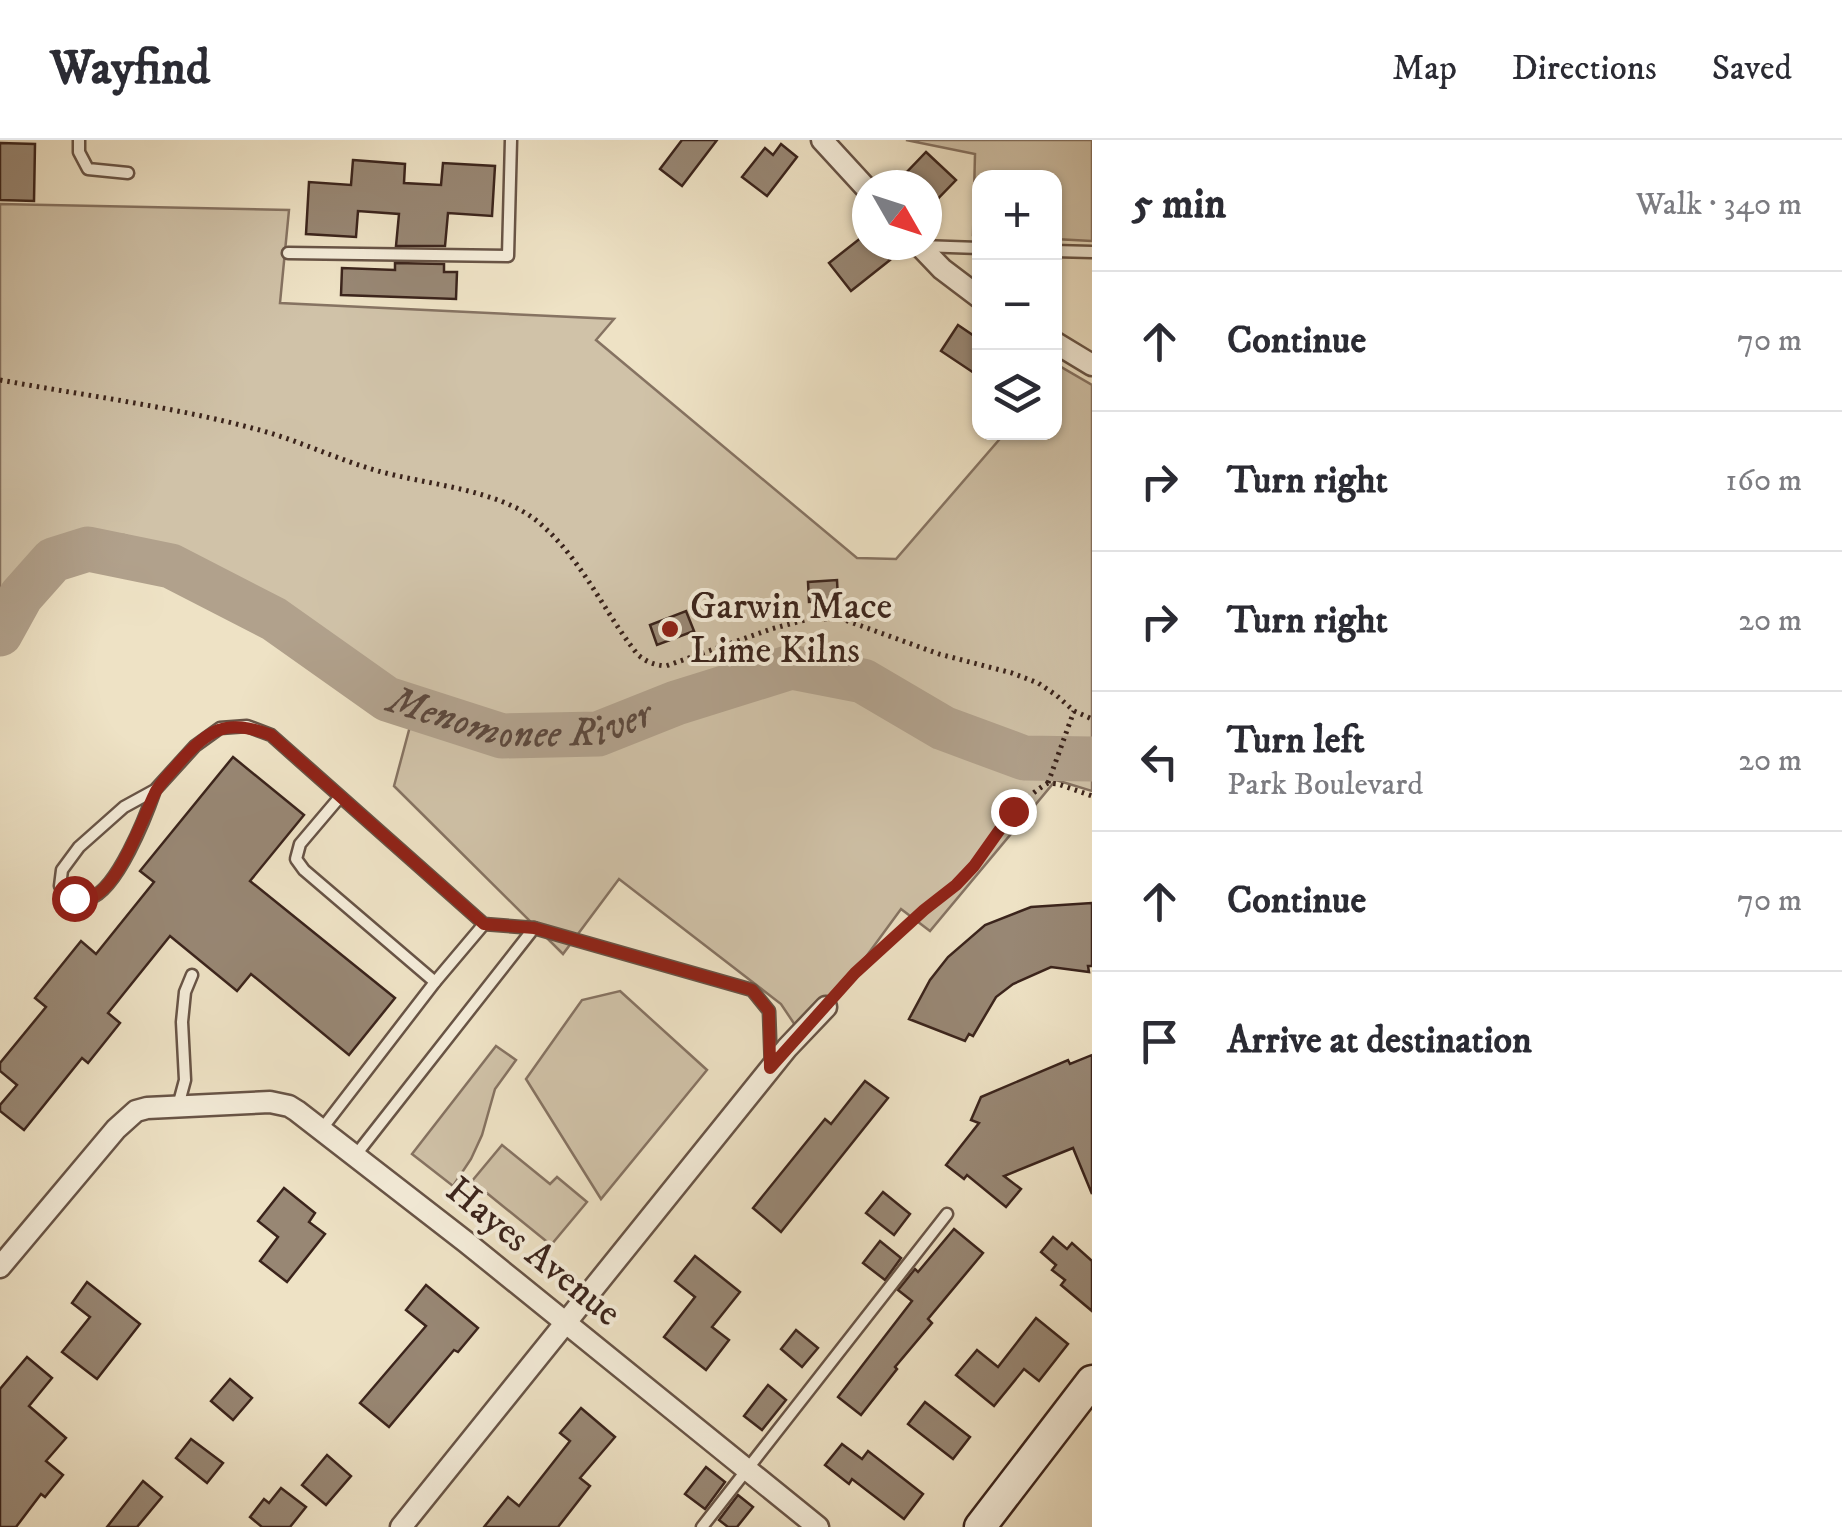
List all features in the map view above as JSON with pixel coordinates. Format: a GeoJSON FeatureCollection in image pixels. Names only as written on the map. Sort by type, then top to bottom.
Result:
{"type":"FeatureCollection","features":[{"type":"Feature","properties":{"kind":"main road"},"geometry":{"type":"LineString","coordinates":[[980,1527],[1092,1381]]}},
{"type":"Feature","properties":{"kind":"street"},"geometry":{"type":"LineString","coordinates":[[822,140],[852,173]]}},
{"type":"Feature","properties":{"kind":"street"},"geometry":{"type":"LineString","coordinates":[[933,260],[972,292]]}},
{"type":"Feature","properties":{"kind":"street"},"geometry":{"type":"LineString","coordinates":[[1062,347],[1092,366]]}},
{"type":"Feature","properties":{"kind":"street"},"geometry":{"type":"LineString","coordinates":[[401,1527],[770,1068],[826,1007]]}},
{"type":"Feature","properties":{"kind":"street","name":"Hayes Avenue"},"geometry":{"type":"LineString","coordinates":[[0,1267],[116,1128],[136,1111],[280,1103],[297,1111],[566,1322],[818,1527]]}},
{"type":"Feature","properties":{"kind":"lane"},"geometry":{"type":"LineString","coordinates":[[79,140],[79,152],[88,169],[128,173]]}},
{"type":"Feature","properties":{"kind":"lane"},"geometry":{"type":"LineString","coordinates":[[288,253],[508,256],[511,140]]}},
{"type":"Feature","properties":{"kind":"lane"},"geometry":{"type":"LineString","coordinates":[[942,247],[972,248]]}},
{"type":"Feature","properties":{"kind":"lane"},"geometry":{"type":"LineString","coordinates":[[1062,250],[1092,252]]}},
{"type":"Feature","properties":{"kind":"lane"},"geometry":{"type":"LineString","coordinates":[[155,790],[145,820],[110,884],[90,898],[74,898],[60,886],[62,870],[79,847],[124,807],[155,790],[194,746],[220,728],[246,726],[271,735],[484,924],[534,928],[752,990],[769,1011],[770,1068]]}},
{"type":"Feature","properties":{"kind":"lane"},"geometry":{"type":"LineString","coordinates":[[340,798],[300,844],[296,858],[304,870],[435,982]]}},
{"type":"Feature","properties":{"kind":"lane"},"geometry":{"type":"LineString","coordinates":[[321,1130],[484,924]]}},
{"type":"Feature","properties":{"kind":"lane"},"geometry":{"type":"LineString","coordinates":[[355,1156],[534,928]]}},
{"type":"Feature","properties":{"kind":"lane"},"geometry":{"type":"LineString","coordinates":[[178,1106],[185,1080],[185,992],[192,975]]}},
{"type":"Feature","properties":{"kind":"lane"},"geometry":{"type":"LineString","coordinates":[[702,1527],[947,1214]]}},
{"type":"Feature","properties":{"kind":"path"},"geometry":{"type":"LineString","coordinates":[[0,380],[203,416],[265,432],[375,470],[506,502],[538,522],[558,542],[587,577],[638,655],[657,666],[808,619],[842,618],[939,654],[1038,683],[1074,711],[1092,719]]}},
{"type":"Feature","properties":{"kind":"path"},"geometry":{"type":"LineString","coordinates":[[826,1007],[855,973],[956,885],[1024,799],[1048,780],[1074,711]]}},
{"type":"Feature","properties":{"kind":"path"},"geometry":{"type":"LineString","coordinates":[[1048,780],[1092,796]]}},
{"type":"Feature","properties":{"kind":"shaded area"},"geometry":{"type":"Polygon","coordinates":[[[906,140],[1092,140],[1092,241],[1062,239],[1062,170],[975,170],[975,154],[906,140]]]}},
{"type":"Feature","properties":{"kind":"shaded area"},"geometry":{"type":"Polygon","coordinates":[[[0,204],[289,210],[280,303],[614,319],[596,340],[857,558],[896,559],[999,440],[1062,440],[1062,368],[1092,385],[1092,791],[1056,780],[930,931],[901,909],[805,1040],[781,1004],[619,879],[563,954],[394,786],[420,689],[372,674],[284,614],[180,553],[124,535],[84,536],[41,550],[22,572],[0,611],[0,204]]]}},
{"type":"Feature","properties":{"kind":"shaded area"},"geometry":{"type":"Polygon","coordinates":[[[620,991],[707,1070],[601,1199],[526,1079],[582,1000],[620,991]]]}},
{"type":"Feature","properties":{"kind":"shaded area"},"geometry":{"type":"Polygon","coordinates":[[[496,1046],[516,1060],[495,1089],[482,1135],[453,1186],[412,1154],[496,1046]]]}},
{"type":"Feature","properties":{"kind":"shaded area"},"geometry":{"type":"Polygon","coordinates":[[[502,1145],[550,1184],[557,1177],[587,1202],[551,1245],[472,1181],[502,1145]]]}},
{"type":"Feature","properties":{"kind":"building"},"geometry":{"type":"Polygon","coordinates":[[[682,140],[717,140],[682,186],[660,169],[682,140]]]}},
{"type":"Feature","properties":{"kind":"building"},"geometry":{"type":"Polygon","coordinates":[[[0,143],[35,144],[34,201],[0,200],[0,143]]]}},
{"type":"Feature","properties":{"kind":"building"},"geometry":{"type":"Polygon","coordinates":[[[781,144],[797,157],[767,196],[742,177],[765,148],[773,155],[781,144]]]}},
{"type":"Feature","properties":{"kind":"building"},"geometry":{"type":"Polygon","coordinates":[[[926,152],[956,180],[942,194],[942,170],[909,170],[926,152]]]}},
{"type":"Feature","properties":{"kind":"building"},"geometry":{"type":"Polygon","coordinates":[[[353,160],[405,164],[404,183],[441,185],[443,163],[495,166],[492,216],[448,213],[445,246],[396,246],[399,214],[358,211],[356,237],[306,234],[309,182],[351,185],[353,160]]]}},
{"type":"Feature","properties":{"kind":"building"},"geometry":{"type":"Polygon","coordinates":[[[852,245],[852,260],[890,260],[851,291],[829,263],[852,245]]]}},
{"type":"Feature","properties":{"kind":"building"},"geometry":{"type":"Polygon","coordinates":[[[395,263],[444,264],[444,272],[457,272],[456,299],[341,295],[342,268],[395,270],[395,263]]]}},
{"type":"Feature","properties":{"kind":"building"},"geometry":{"type":"Polygon","coordinates":[[[958,325],[972,335],[972,372],[941,351],[958,325]]]}},
{"type":"Feature","properties":{"kind":"building"},"geometry":{"type":"Polygon","coordinates":[[[837,580],[838,600],[809,602],[808,582],[837,580]]]}},
{"type":"Feature","properties":{"kind":"building"},"geometry":{"type":"Polygon","coordinates":[[[686,611],[694,631],[657,645],[650,625],[686,611]]]}},
{"type":"Feature","properties":{"kind":"building"},"geometry":{"type":"Polygon","coordinates":[[[233,757],[304,815],[250,881],[395,998],[349,1055],[251,974],[237,991],[170,936],[108,1013],[120,1023],[88,1063],[82,1058],[24,1130],[0,1111],[0,1105],[17,1085],[0,1071],[0,1063],[46,1007],[35,998],[81,941],[96,954],[154,882],[140,871],[233,757]]]}},
{"type":"Feature","properties":{"kind":"building"},"geometry":{"type":"Polygon","coordinates":[[[1092,903],[1089,972],[1051,967],[1013,984],[996,997],[973,1036],[969,1034],[965,1041],[909,1019],[948,957],[985,925],[1031,907],[1092,903]]]}},
{"type":"Feature","properties":{"kind":"building"},"geometry":{"type":"Polygon","coordinates":[[[1092,1055],[1092,1194],[1073,1148],[1004,1176],[1021,1189],[1006,1207],[967,1175],[964,1179],[946,1165],[979,1123],[971,1120],[981,1097],[1068,1060],[1070,1064],[1092,1055]]]}},
{"type":"Feature","properties":{"kind":"building"},"geometry":{"type":"Polygon","coordinates":[[[865,1081],[888,1098],[781,1232],[753,1208],[825,1119],[831,1124],[865,1081]]]}},
{"type":"Feature","properties":{"kind":"building"},"geometry":{"type":"Polygon","coordinates":[[[284,1188],[315,1213],[309,1222],[325,1234],[287,1282],[260,1261],[278,1237],[258,1221],[284,1188]]]}},
{"type":"Feature","properties":{"kind":"building"},"geometry":{"type":"Polygon","coordinates":[[[883,1192],[910,1214],[894,1235],[866,1213],[883,1192]]]}},
{"type":"Feature","properties":{"kind":"building"},"geometry":{"type":"Polygon","coordinates":[[[954,1229],[983,1253],[928,1319],[932,1323],[861,1415],[838,1397],[912,1301],[898,1290],[954,1229]]]}},
{"type":"Feature","properties":{"kind":"building"},"geometry":{"type":"Polygon","coordinates":[[[1053,1237],[1067,1249],[1072,1243],[1092,1261],[1092,1311],[1061,1285],[1065,1280],[1052,1270],[1056,1265],[1041,1252],[1053,1237]]]}},
{"type":"Feature","properties":{"kind":"building"},"geometry":{"type":"Polygon","coordinates":[[[880,1241],[901,1258],[885,1280],[863,1263],[880,1241]]]}},
{"type":"Feature","properties":{"kind":"building"},"geometry":{"type":"Polygon","coordinates":[[[695,1256],[740,1292],[712,1327],[729,1340],[706,1370],[664,1337],[695,1297],[675,1281],[695,1256]]]}},
{"type":"Feature","properties":{"kind":"building"},"geometry":{"type":"Polygon","coordinates":[[[87,1282],[140,1324],[97,1379],[62,1352],[90,1317],[72,1303],[87,1282]]]}},
{"type":"Feature","properties":{"kind":"building"},"geometry":{"type":"Polygon","coordinates":[[[426,1285],[478,1328],[458,1352],[454,1350],[389,1427],[360,1403],[426,1326],[406,1310],[426,1285]]]}},
{"type":"Feature","properties":{"kind":"building"},"geometry":{"type":"Polygon","coordinates":[[[1036,1318],[1068,1344],[1039,1381],[1024,1369],[994,1406],[956,1375],[977,1350],[998,1367],[1036,1318]]]}},
{"type":"Feature","properties":{"kind":"building"},"geometry":{"type":"Polygon","coordinates":[[[796,1330],[818,1348],[802,1367],[781,1349],[796,1330]]]}},
{"type":"Feature","properties":{"kind":"building"},"geometry":{"type":"Polygon","coordinates":[[[27,1357],[52,1378],[29,1406],[66,1438],[46,1461],[63,1475],[45,1497],[41,1494],[16,1527],[0,1527],[0,1389],[27,1357]]]}},
{"type":"Feature","properties":{"kind":"building"},"geometry":{"type":"Polygon","coordinates":[[[230,1379],[252,1398],[233,1420],[211,1401],[230,1379]]]}},
{"type":"Feature","properties":{"kind":"building"},"geometry":{"type":"Polygon","coordinates":[[[768,1385],[786,1400],[762,1430],[744,1416],[768,1385]]]}},
{"type":"Feature","properties":{"kind":"building"},"geometry":{"type":"Polygon","coordinates":[[[925,1402],[970,1437],[953,1459],[908,1424],[925,1402]]]}},
{"type":"Feature","properties":{"kind":"building"},"geometry":{"type":"Polygon","coordinates":[[[581,1408],[615,1437],[580,1478],[590,1486],[558,1527],[484,1527],[508,1497],[519,1506],[570,1441],[560,1433],[581,1408]]]}},
{"type":"Feature","properties":{"kind":"building"},"geometry":{"type":"Polygon","coordinates":[[[191,1439],[223,1463],[207,1483],[176,1458],[191,1439]]]}},
{"type":"Feature","properties":{"kind":"building"},"geometry":{"type":"Polygon","coordinates":[[[842,1444],[862,1459],[868,1451],[923,1494],[904,1519],[852,1479],[849,1484],[825,1465],[842,1444]]]}},
{"type":"Feature","properties":{"kind":"building"},"geometry":{"type":"Polygon","coordinates":[[[327,1455],[351,1476],[326,1505],[302,1485],[327,1455]]]}},
{"type":"Feature","properties":{"kind":"building"},"geometry":{"type":"Polygon","coordinates":[[[706,1467],[725,1482],[705,1509],[685,1494],[706,1467]]]}},
{"type":"Feature","properties":{"kind":"building"},"geometry":{"type":"Polygon","coordinates":[[[143,1481],[162,1497],[137,1527],[107,1527],[143,1481]]]}},
{"type":"Feature","properties":{"kind":"building"},"geometry":{"type":"Polygon","coordinates":[[[281,1488],[306,1507],[290,1527],[262,1527],[250,1517],[264,1499],[269,1503],[281,1488]]]}},
{"type":"Feature","properties":{"kind":"building"},"geometry":{"type":"Polygon","coordinates":[[[738,1495],[753,1507],[737,1527],[728,1527],[719,1520],[738,1495]]]}},
{"type":"Feature","properties":{"kind":"waterway","name":"Menomonee River"},"geometry":{"type":"LineString","coordinates":[[0,634],[21,596],[53,560],[88,549],[171,566],[274,619],[387,699],[502,736],[598,734],[676,703],[791,667],[863,681],[943,728],[1024,758],[1092,759]]}},
{"type":"Feature","properties":{"kind":"place","name":"Garwin Mace Lime Kilns"},"geometry":{"type":"Point","coordinates":[670,629]}},
{"type":"Feature","properties":{"kind":"route"},"geometry":{"type":"LineString","coordinates":[[74,898],[90,898],[110,884],[145,820],[155,790],[194,746],[220,728],[246,726],[271,735],[484,924],[534,928],[752,990],[769,1011],[770,1068],[855,973],[974,866],[1013,811]]}}]}
